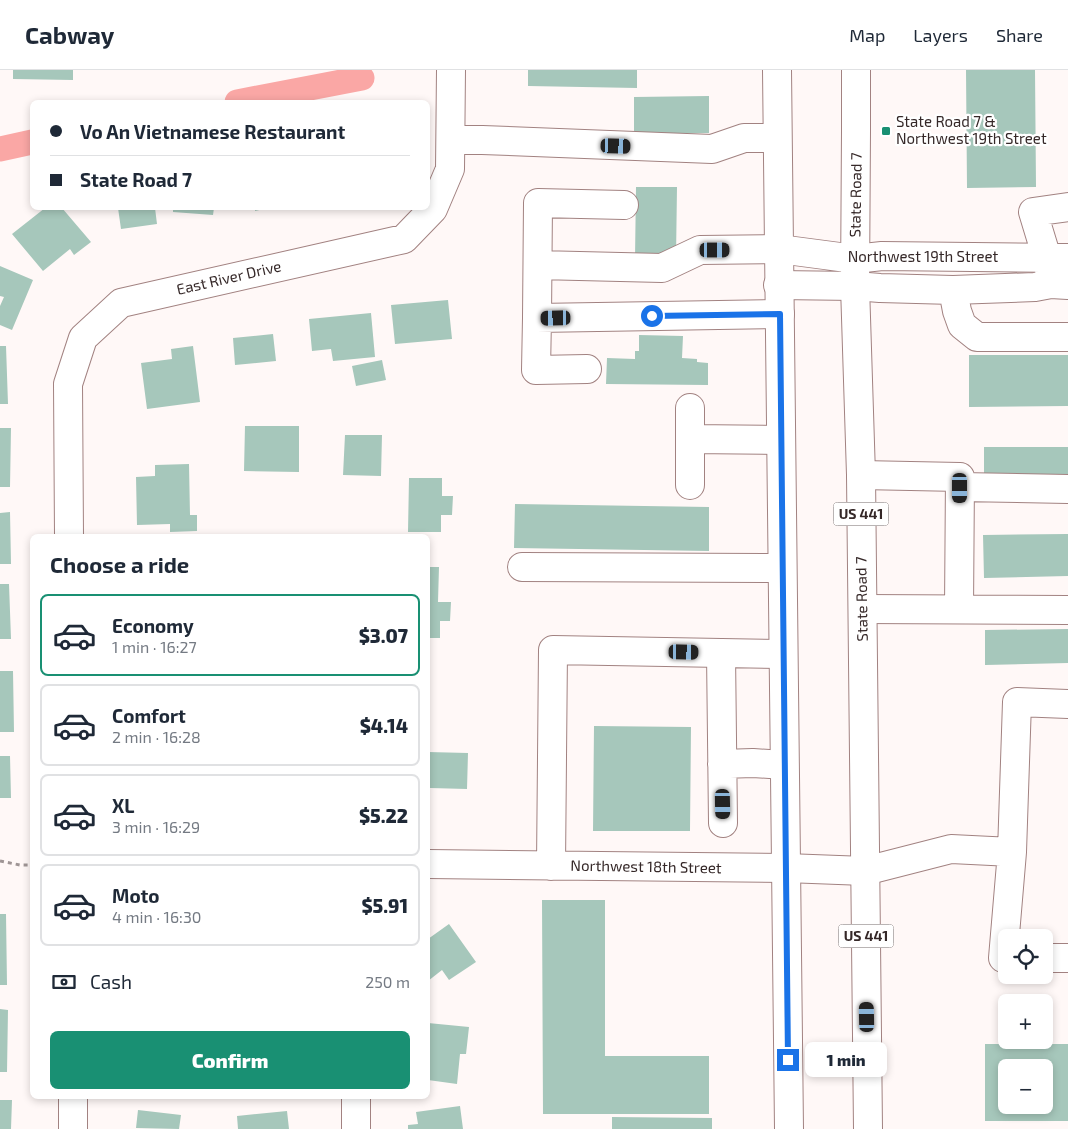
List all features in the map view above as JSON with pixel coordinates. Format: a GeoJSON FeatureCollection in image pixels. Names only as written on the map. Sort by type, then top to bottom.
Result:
{"type":"FeatureCollection","features":[{"type":"Feature","properties":{"kind":"main road","name":"East River Drive"},"geometry":{"type":"LineString","coordinates":[[69,534],[68,384],[83,338],[121,303],[404,239],[433,209],[450,169],[451,70]]}},
{"type":"Feature","properties":{"kind":"main road"},"geometry":{"type":"LineString","coordinates":[[777,70],[789,1129]]}},
{"type":"Feature","properties":{"kind":"main road","name":"State Road 7"},"geometry":{"type":"LineString","coordinates":[[856,70],[855,273],[861,475],[868,1129]]}},
{"type":"Feature","properties":{"kind":"main road"},"geometry":{"type":"LineString","coordinates":[[451,140],[712,150],[744,138],[777,138]]}},
{"type":"Feature","properties":{"kind":"main road"},"geometry":{"type":"LineString","coordinates":[[588,369],[536,370],[538,203],[624,205]]}},
{"type":"Feature","properties":{"kind":"main road"},"geometry":{"type":"LineString","coordinates":[[1060,284],[1057,258],[1033,212],[1068,208]]}},
{"type":"Feature","properties":{"kind":"main road","name":"Northwest 19th Street"},"geometry":{"type":"LineString","coordinates":[[538,265],[662,268],[700,250],[779,249],[855,273],[880,288],[953,290],[1035,287],[1060,284]]}},
{"type":"Feature","properties":{"kind":"main road","name":"Northwest 19th Street"},"geometry":{"type":"LineString","coordinates":[[778,285],[855,273],[882,256],[1057,258]]}},
{"type":"Feature","properties":{"kind":"main road"},"geometry":{"type":"LineString","coordinates":[[953,290],[962,325],[977,337],[1068,337]]}},
{"type":"Feature","properties":{"kind":"main road"},"geometry":{"type":"LineString","coordinates":[[537,318],[780,314]]}},
{"type":"Feature","properties":{"kind":"main road"},"geometry":{"type":"LineString","coordinates":[[690,408],[690,485]]}},
{"type":"Feature","properties":{"kind":"main road"},"geometry":{"type":"LineString","coordinates":[[690,440],[781,440]]}},
{"type":"Feature","properties":{"kind":"main road"},"geometry":{"type":"LineString","coordinates":[[861,475],[960,477],[959,609]]}},
{"type":"Feature","properties":{"kind":"main road"},"geometry":{"type":"LineString","coordinates":[[960,488],[1068,489]]}},
{"type":"Feature","properties":{"kind":"main road"},"geometry":{"type":"LineString","coordinates":[[522,567],[782,568]]}},
{"type":"Feature","properties":{"kind":"main road"},"geometry":{"type":"LineString","coordinates":[[862,609],[1068,610]]}},
{"type":"Feature","properties":{"kind":"main road"},"geometry":{"type":"LineString","coordinates":[[551,866],[553,650],[783,654]]}},
{"type":"Feature","properties":{"kind":"main road"},"geometry":{"type":"LineString","coordinates":[[721,653],[723,824]]}},
{"type":"Feature","properties":{"kind":"main road"},"geometry":{"type":"LineString","coordinates":[[1006,929],[1012,852],[1017,702],[1068,704]]}},
{"type":"Feature","properties":{"kind":"main road"},"geometry":{"type":"LineString","coordinates":[[722,764],[754,763],[784,765]]}},
{"type":"Feature","properties":{"kind":"main road","name":"Northwest 18th Street"},"geometry":{"type":"LineString","coordinates":[[430,864],[786,868],[865,872],[951,849],[1012,852]]}},
{"type":"Feature","properties":{"kind":"main road"},"geometry":{"type":"LineString","coordinates":[[1053,958],[1068,958]]}},
{"type":"Feature","properties":{"kind":"main road"},"geometry":{"type":"LineString","coordinates":[[73,1099],[73,1129]]}},
{"type":"Feature","properties":{"kind":"main road"},"geometry":{"type":"LineString","coordinates":[[356,1099],[356,1129]]}},
{"type":"Feature","properties":{"kind":"path"},"geometry":{"type":"LineString","coordinates":[[0,861],[30,865]]}},
{"type":"Feature","properties":{"kind":"building"},"geometry":{"type":"Polygon","coordinates":[[[13,70],[73,70],[73,80],[13,79],[13,70]]]}},
{"type":"Feature","properties":{"kind":"building"},"geometry":{"type":"Polygon","coordinates":[[[528,70],[637,70],[637,88],[528,86],[528,70]]]}},
{"type":"Feature","properties":{"kind":"building"},"geometry":{"type":"Polygon","coordinates":[[[966,70],[1035,70],[1036,187],[967,188],[966,70]]]}},
{"type":"Feature","properties":{"kind":"building"},"geometry":{"type":"Polygon","coordinates":[[[709,96],[709,133],[634,134],[634,97],[709,96]]]}},
{"type":"Feature","properties":{"kind":"building"},"geometry":{"type":"Polygon","coordinates":[[[636,187],[677,187],[676,259],[635,259],[636,187]]]}},
{"type":"Feature","properties":{"kind":"building"},"geometry":{"type":"Polygon","coordinates":[[[42,210],[64,210],[91,242],[74,255],[70,249],[43,271],[12,234],[42,210]]]}},
{"type":"Feature","properties":{"kind":"building"},"geometry":{"type":"Polygon","coordinates":[[[118,210],[155,210],[157,224],[121,229],[118,210]]]}},
{"type":"Feature","properties":{"kind":"building"},"geometry":{"type":"Polygon","coordinates":[[[173,210],[214,210],[213,215],[173,212],[173,210]]]}},
{"type":"Feature","properties":{"kind":"building"},"geometry":{"type":"Polygon","coordinates":[[[0,266],[33,280],[12,330],[0,325],[0,306],[4,297],[0,296],[0,266]]]}},
{"type":"Feature","properties":{"kind":"building"},"geometry":{"type":"Polygon","coordinates":[[[448,300],[452,339],[395,344],[391,305],[448,300]]]}},
{"type":"Feature","properties":{"kind":"building"},"geometry":{"type":"Polygon","coordinates":[[[371,313],[375,357],[333,361],[331,349],[312,351],[309,319],[371,313]]]}},
{"type":"Feature","properties":{"kind":"building"},"geometry":{"type":"Polygon","coordinates":[[[273,334],[276,361],[235,365],[233,338],[273,334]]]}},
{"type":"Feature","properties":{"kind":"building"},"geometry":{"type":"Polygon","coordinates":[[[639,335],[683,336],[682,358],[697,359],[697,362],[708,363],[708,385],[606,384],[607,358],[635,359],[635,351],[639,351],[639,335]]]}},
{"type":"Feature","properties":{"kind":"building"},"geometry":{"type":"Polygon","coordinates":[[[0,346],[6,346],[8,404],[0,404],[0,346]]]}},
{"type":"Feature","properties":{"kind":"building"},"geometry":{"type":"Polygon","coordinates":[[[193,346],[200,402],[147,409],[141,363],[172,359],[171,349],[193,346]]]}},
{"type":"Feature","properties":{"kind":"building"},"geometry":{"type":"Polygon","coordinates":[[[969,355],[1068,355],[1068,406],[969,407],[969,355]]]}},
{"type":"Feature","properties":{"kind":"building"},"geometry":{"type":"Polygon","coordinates":[[[382,360],[386,380],[356,386],[352,366],[382,360]]]}},
{"type":"Feature","properties":{"kind":"building"},"geometry":{"type":"Polygon","coordinates":[[[245,426],[299,426],[299,472],[244,471],[245,426]]]}},
{"type":"Feature","properties":{"kind":"building"},"geometry":{"type":"Polygon","coordinates":[[[0,428],[11,428],[10,487],[0,487],[0,428]]]}},
{"type":"Feature","properties":{"kind":"building"},"geometry":{"type":"Polygon","coordinates":[[[345,435],[382,435],[381,476],[343,475],[345,435]]]}},
{"type":"Feature","properties":{"kind":"building"},"geometry":{"type":"Polygon","coordinates":[[[984,447],[1068,447],[1068,478],[984,479],[984,447]]]}},
{"type":"Feature","properties":{"kind":"building"},"geometry":{"type":"Polygon","coordinates":[[[189,464],[190,515],[197,515],[197,531],[170,532],[170,524],[137,525],[136,477],[155,476],[155,465],[189,464]]]}},
{"type":"Feature","properties":{"kind":"building"},"geometry":{"type":"Polygon","coordinates":[[[409,478],[442,478],[442,496],[453,496],[452,515],[441,515],[441,532],[408,532],[409,478]]]}},
{"type":"Feature","properties":{"kind":"building"},"geometry":{"type":"Polygon","coordinates":[[[515,504],[709,507],[709,551],[514,548],[515,504]]]}},
{"type":"Feature","properties":{"kind":"building"},"geometry":{"type":"Polygon","coordinates":[[[10,512],[11,564],[0,564],[0,513],[10,512]]]}},
{"type":"Feature","properties":{"kind":"building"},"geometry":{"type":"Polygon","coordinates":[[[1068,534],[1068,576],[984,578],[983,535],[1068,534]]]}},
{"type":"Feature","properties":{"kind":"building"},"geometry":{"type":"Polygon","coordinates":[[[430,567],[439,567],[438,602],[451,602],[450,621],[440,621],[440,638],[430,638],[430,567]]]}},
{"type":"Feature","properties":{"kind":"building"},"geometry":{"type":"Polygon","coordinates":[[[0,584],[9,584],[11,639],[0,639],[0,584]]]}},
{"type":"Feature","properties":{"kind":"building"},"geometry":{"type":"Polygon","coordinates":[[[1068,629],[1068,663],[985,665],[985,630],[1068,629]]]}},
{"type":"Feature","properties":{"kind":"building"},"geometry":{"type":"Polygon","coordinates":[[[0,671],[13,671],[14,732],[0,732],[0,671]]]}},
{"type":"Feature","properties":{"kind":"building"},"geometry":{"type":"Polygon","coordinates":[[[594,726],[691,727],[690,831],[593,831],[594,726]]]}},
{"type":"Feature","properties":{"kind":"building"},"geometry":{"type":"Polygon","coordinates":[[[430,752],[468,753],[467,789],[430,788],[430,752]]]}},
{"type":"Feature","properties":{"kind":"building"},"geometry":{"type":"Polygon","coordinates":[[[0,756],[10,756],[11,798],[0,798],[0,756]]]}},
{"type":"Feature","properties":{"kind":"building"},"geometry":{"type":"Polygon","coordinates":[[[542,900],[605,900],[605,1056],[709,1056],[709,1114],[543,1114],[542,900]]]}},
{"type":"Feature","properties":{"kind":"building"},"geometry":{"type":"Polygon","coordinates":[[[0,914],[6,914],[7,985],[0,985],[0,914]]]}},
{"type":"Feature","properties":{"kind":"building"},"geometry":{"type":"Polygon","coordinates":[[[449,924],[476,962],[449,980],[442,970],[430,979],[430,938],[449,924]]]}},
{"type":"Feature","properties":{"kind":"building"},"geometry":{"type":"Polygon","coordinates":[[[0,1009],[8,1010],[7,1072],[0,1072],[0,1009]]]}},
{"type":"Feature","properties":{"kind":"building"},"geometry":{"type":"Polygon","coordinates":[[[430,1023],[469,1027],[466,1054],[460,1054],[457,1084],[430,1080],[430,1023]]]}},
{"type":"Feature","properties":{"kind":"building"},"geometry":{"type":"Polygon","coordinates":[[[985,1044],[998,1044],[998,1049],[1053,1049],[1053,1044],[1068,1044],[1068,1121],[985,1121],[985,1044]]]}},
{"type":"Feature","properties":{"kind":"building"},"geometry":{"type":"Polygon","coordinates":[[[0,1100],[12,1100],[11,1129],[0,1129],[0,1100]]]}},
{"type":"Feature","properties":{"kind":"building"},"geometry":{"type":"Polygon","coordinates":[[[460,1106],[463,1129],[408,1129],[408,1125],[418,1124],[416,1112],[460,1106]]]}},
{"type":"Feature","properties":{"kind":"building"},"geometry":{"type":"Polygon","coordinates":[[[138,1110],[181,1115],[179,1129],[136,1128],[138,1110]]]}},
{"type":"Feature","properties":{"kind":"building"},"geometry":{"type":"Polygon","coordinates":[[[287,1111],[289,1129],[238,1129],[237,1116],[287,1111]]]}},
{"type":"Feature","properties":{"kind":"building"},"geometry":{"type":"Polygon","coordinates":[[[612,1117],[712,1118],[712,1129],[612,1129],[612,1117]]]}},
{"type":"Feature","properties":{"kind":"waterway"},"geometry":{"type":"LineString","coordinates":[[247,100],[362,78]]}},
{"type":"Feature","properties":{"kind":"waterway"},"geometry":{"type":"LineString","coordinates":[[0,149],[30,142]]}},
{"type":"Feature","properties":{"kind":"place","name":"State Road 7 & Northwest 19th Street"},"geometry":{"type":"Point","coordinates":[886,131]}},
{"type":"Feature","properties":{"kind":"route"},"geometry":{"type":"LineString","coordinates":[[652,316],[780,314],[788,1060]]}}]}
